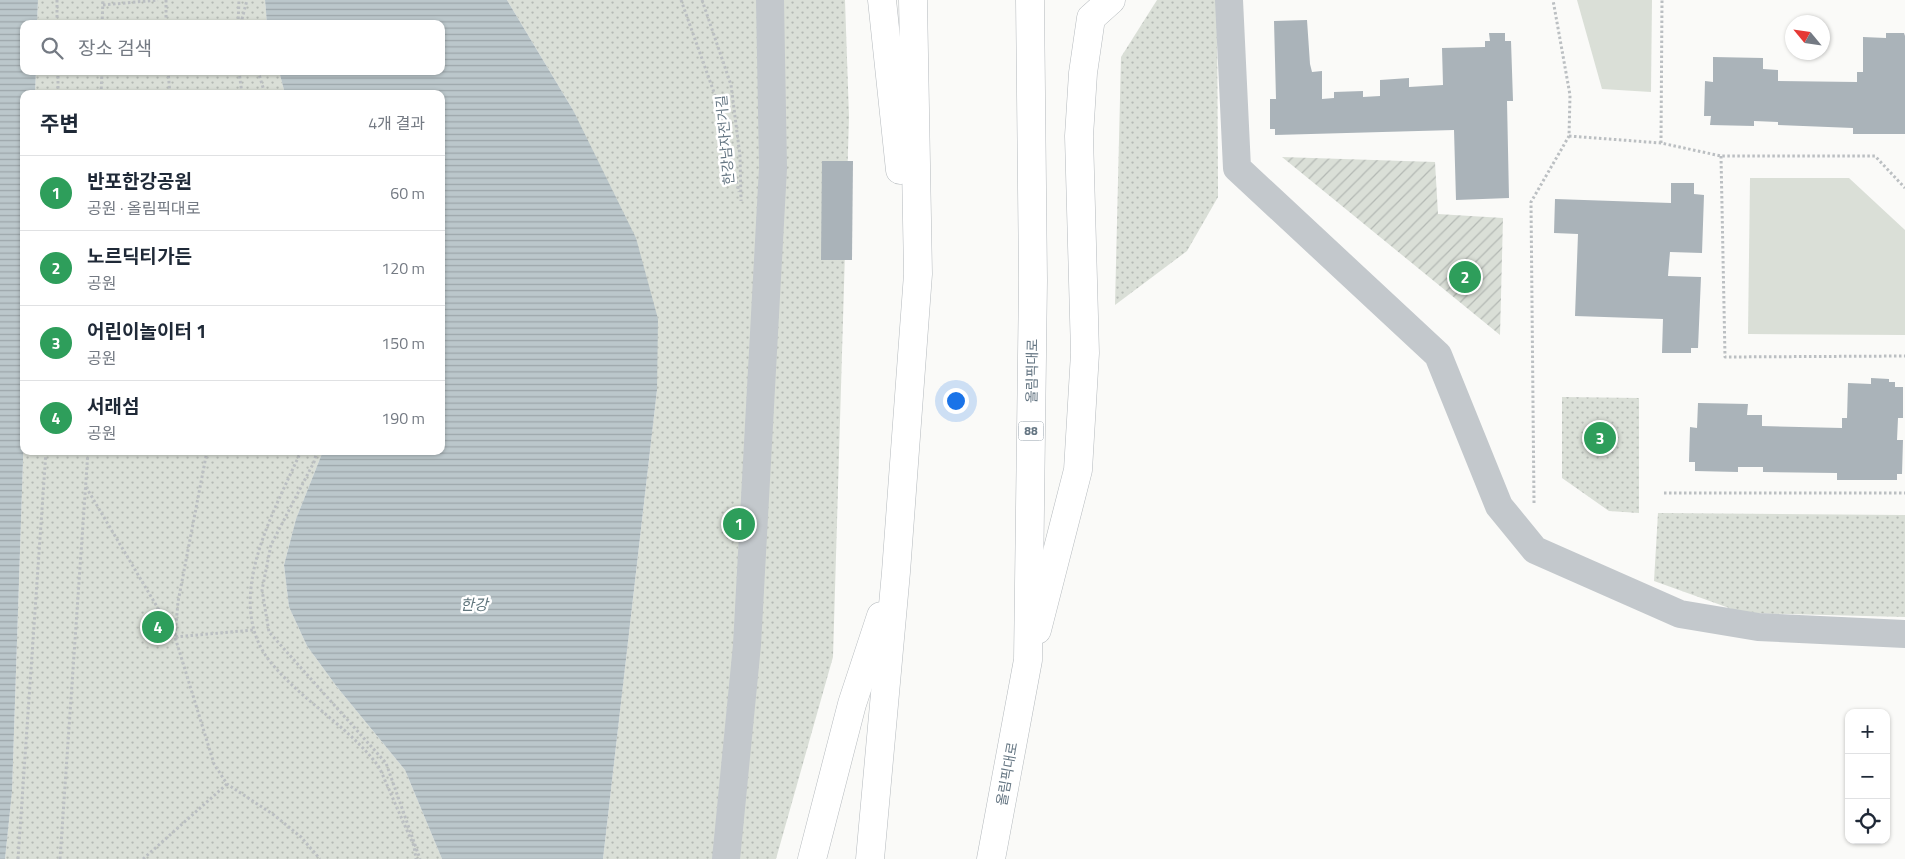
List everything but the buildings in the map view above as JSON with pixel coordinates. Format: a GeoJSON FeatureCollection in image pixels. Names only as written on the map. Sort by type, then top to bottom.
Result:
{"type":"FeatureCollection","features":[{"type":"Feature","properties":{"kind":"highway"},"geometry":{"type":"LineString","coordinates":[[882,0],[915,313]]}},
{"type":"Feature","properties":{"kind":"highway"},"geometry":{"type":"LineString","coordinates":[[870,859],[896,572],[918,274],[913,0]]}},
{"type":"Feature","properties":{"kind":"highway","name":"올림픽대로"},"geometry":{"type":"LineString","coordinates":[[991,859],[1028,660],[1033,280],[1030,0]]}},
{"type":"Feature","properties":{"kind":"highway"},"geometry":{"type":"LineString","coordinates":[[1028,660],[1046,603],[1078,470],[1085,353],[1079,136],[1091,18],[1111,0]]}},
{"type":"Feature","properties":{"kind":"highway"},"geometry":{"type":"LineString","coordinates":[[812,859],[852,704],[896,572]]}},
{"type":"Feature","properties":{"kind":"street"},"geometry":{"type":"LineString","coordinates":[[726,859],[746,645],[773,168],[770,0]]}},
{"type":"Feature","properties":{"kind":"street"},"geometry":{"type":"LineString","coordinates":[[1229,0],[1237,168],[1438,356],[1499,506],[1534,550],[1680,614],[1758,626],[1905,634]]}},
{"type":"Feature","properties":{"kind":"path"},"geometry":{"type":"LineString","coordinates":[[57,0],[57,20]]}},
{"type":"Feature","properties":{"kind":"path"},"geometry":{"type":"LineString","coordinates":[[102,20],[103,0]]}},
{"type":"Feature","properties":{"kind":"path"},"geometry":{"type":"LineString","coordinates":[[103,5],[158,0]]}},
{"type":"Feature","properties":{"kind":"path"},"geometry":{"type":"LineString","coordinates":[[166,0],[166,20]]}},
{"type":"Feature","properties":{"kind":"path"},"geometry":{"type":"LineString","coordinates":[[238,0],[238,20]]}},
{"type":"Feature","properties":{"kind":"path"},"geometry":{"type":"LineString","coordinates":[[242,20],[248,0]]}},
{"type":"Feature","properties":{"kind":"path","name":"한강남자전거길"},"geometry":{"type":"LineString","coordinates":[[682,0],[716,98],[729,158],[740,197],[740,156],[731,85],[702,0]]}},
{"type":"Feature","properties":{"kind":"path"},"geometry":{"type":"LineString","coordinates":[[1534,550],[1531,202],[1569,136],[1570,95],[1553,0]]}},
{"type":"Feature","properties":{"kind":"path"},"geometry":{"type":"LineString","coordinates":[[1661,143],[1662,0]]}},
{"type":"Feature","properties":{"kind":"path"},"geometry":{"type":"LineString","coordinates":[[58,75],[58,90]]}},
{"type":"Feature","properties":{"kind":"path"},"geometry":{"type":"LineString","coordinates":[[101,90],[102,75]]}},
{"type":"Feature","properties":{"kind":"path"},"geometry":{"type":"LineString","coordinates":[[168,75],[170,90]]}},
{"type":"Feature","properties":{"kind":"path"},"geometry":{"type":"LineString","coordinates":[[240,75],[242,90]]}},
{"type":"Feature","properties":{"kind":"path"},"geometry":{"type":"LineString","coordinates":[[259,75],[264,90]]}},
{"type":"Feature","properties":{"kind":"path"},"geometry":{"type":"LineString","coordinates":[[1569,136],[1661,143],[1721,156],[1876,156],[1905,188]]}},
{"type":"Feature","properties":{"kind":"path"},"geometry":{"type":"LineString","coordinates":[[1721,156],[1725,358],[1905,356]]}},
{"type":"Feature","properties":{"kind":"path"},"geometry":{"type":"LineString","coordinates":[[18,859],[46,455]]}},
{"type":"Feature","properties":{"kind":"path"},"geometry":{"type":"LineString","coordinates":[[60,859],[88,455]]}},
{"type":"Feature","properties":{"kind":"path"},"geometry":{"type":"LineString","coordinates":[[175,638],[178,602],[206,455]]}},
{"type":"Feature","properties":{"kind":"path"},"geometry":{"type":"LineString","coordinates":[[299,455],[257,553],[251,592],[253,630],[271,663],[304,695],[348,730],[378,765],[414,846],[416,859]]}},
{"type":"Feature","properties":{"kind":"path"},"geometry":{"type":"LineString","coordinates":[[316,455],[271,545],[262,590],[269,632],[386,763],[420,859]]}},
{"type":"Feature","properties":{"kind":"path"},"geometry":{"type":"LineString","coordinates":[[86,486],[175,638],[214,764],[227,784],[274,815],[302,837],[320,859]]}},
{"type":"Feature","properties":{"kind":"path"},"geometry":{"type":"LineString","coordinates":[[1664,493],[1905,493]]}},
{"type":"Feature","properties":{"kind":"path"},"geometry":{"type":"LineString","coordinates":[[175,638],[253,630]]}},
{"type":"Feature","properties":{"kind":"path"},"geometry":{"type":"LineString","coordinates":[[143,859],[227,784]]}},
{"type":"Feature","properties":{"kind":"shaded area"},"geometry":{"type":"Polygon","coordinates":[[[38,0],[265,0],[267,20],[37,20],[38,0]]]}},
{"type":"Feature","properties":{"kind":"shaded area"},"geometry":{"type":"Polygon","coordinates":[[[507,0],[845,0],[849,117],[833,657],[776,859],[603,859],[657,390],[573,110],[507,0]]]}},
{"type":"Feature","properties":{"kind":"shaded area"},"geometry":{"type":"Polygon","coordinates":[[[1157,0],[1217,0],[1218,197],[1187,251],[1115,305],[1121,57],[1157,0]]]}},
{"type":"Feature","properties":{"kind":"shaded area"},"geometry":{"type":"Polygon","coordinates":[[[1577,0],[1652,0],[1651,92],[1602,89],[1577,0]]]}},
{"type":"Feature","properties":{"kind":"shaded area"},"geometry":{"type":"Polygon","coordinates":[[[36,75],[280,75],[284,90],[35,90],[36,75]]]}},
{"type":"Feature","properties":{"kind":"shaded area"},"geometry":{"type":"Polygon","coordinates":[[[1282,157],[1435,162],[1438,214],[1503,218],[1500,335],[1282,157]]]}},
{"type":"Feature","properties":{"kind":"shaded area"},"geometry":{"type":"Polygon","coordinates":[[[1750,178],[1849,178],[1905,230],[1905,335],[1748,334],[1750,178]]]}},
{"type":"Feature","properties":{"kind":"shaded area"},"geometry":{"type":"Polygon","coordinates":[[[1562,397],[1639,398],[1639,513],[1609,511],[1562,478],[1562,397]]]}},
{"type":"Feature","properties":{"kind":"shaded area"},"geometry":{"type":"Polygon","coordinates":[[[23,455],[321,455],[296,519],[284,565],[289,607],[307,646],[337,687],[405,770],[442,859],[5,859],[12,792],[23,455]]]}},
{"type":"Feature","properties":{"kind":"shaded area"},"geometry":{"type":"Polygon","coordinates":[[[1658,513],[1905,515],[1905,617],[1743,613],[1654,581],[1658,513]]]}},
{"type":"Feature","properties":{"kind":"water"},"geometry":{"type":"Polygon","coordinates":[[[0,0],[38,0],[37,20],[20,20],[20,75],[36,75],[35,90],[20,90],[20,455],[23,455],[12,792],[5,859],[0,859],[0,0]]]}},
{"type":"Feature","properties":{"kind":"water","name":"한강"},"geometry":{"type":"Polygon","coordinates":[[[265,0],[507,0],[573,110],[636,238],[658,319],[657,390],[603,859],[442,859],[405,770],[337,687],[307,646],[289,607],[284,565],[296,519],[321,455],[445,455],[445,90],[284,90],[280,75],[445,75],[445,20],[267,20],[265,0]]]}},
{"type":"Feature","properties":{"kind":"place","name":"노르딕티가든"},"geometry":{"type":"Point","coordinates":[1465,277]}},
{"type":"Feature","properties":{"kind":"place","name":"어린이놀이터 1"},"geometry":{"type":"Point","coordinates":[1600,438]}},
{"type":"Feature","properties":{"kind":"place","name":"반포한강공원"},"geometry":{"type":"Point","coordinates":[739,524]}},
{"type":"Feature","properties":{"kind":"place","name":"서래섬"},"geometry":{"type":"Point","coordinates":[158,627]}}]}
